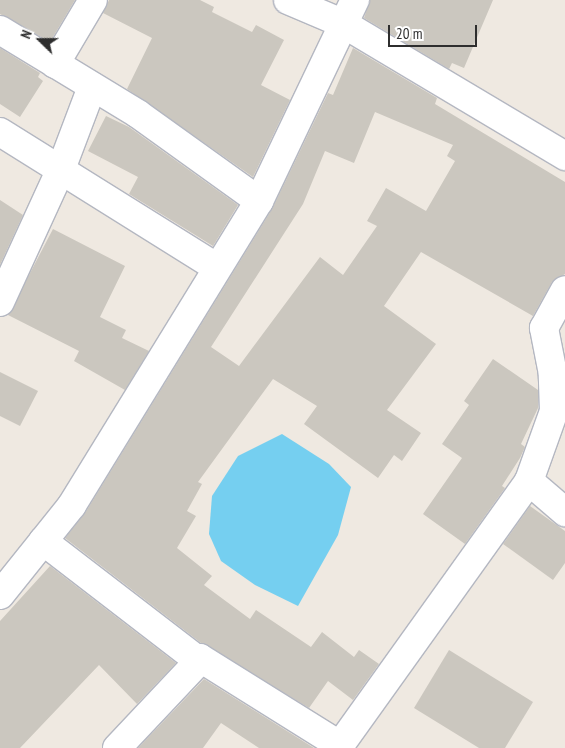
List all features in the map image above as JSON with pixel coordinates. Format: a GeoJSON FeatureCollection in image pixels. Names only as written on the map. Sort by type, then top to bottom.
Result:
{"type":"FeatureCollection","features":[{"type":"Feature","properties":{"kind":"street"},"geometry":{"type":"LineString","coordinates":[[55,64],[93,0]]}},
{"type":"Feature","properties":{"kind":"street"},"geometry":{"type":"LineString","coordinates":[[288,0],[342,26],[565,156]]}},
{"type":"Feature","properties":{"kind":"street"},"geometry":{"type":"LineString","coordinates":[[0,595],[72,505],[216,267],[259,201],[355,0]]}},
{"type":"Feature","properties":{"kind":"street"},"geometry":{"type":"LineString","coordinates":[[0,30],[138,114],[259,201]]}},
{"type":"Feature","properties":{"kind":"street"},"geometry":{"type":"LineString","coordinates":[[0,302],[61,169],[92,86]]}},
{"type":"Feature","properties":{"kind":"street"},"geometry":{"type":"LineString","coordinates":[[0,132],[216,267]]}},
{"type":"Feature","properties":{"kind":"street"},"geometry":{"type":"LineString","coordinates":[[117,748],[200,658],[339,747],[530,481],[554,411],[553,374],[544,328],[565,290]]}},
{"type":"Feature","properties":{"kind":"street"},"geometry":{"type":"LineString","coordinates":[[530,481],[565,512]]}},
{"type":"Feature","properties":{"kind":"street"},"geometry":{"type":"LineString","coordinates":[[43,540],[199,661]]}},
{"type":"Feature","properties":{"kind":"water"},"geometry":{"type":"Polygon","coordinates":[[[282,434],[329,464],[351,487],[338,535],[298,606],[255,585],[221,561],[209,534],[212,496],[238,456],[282,434]]]}},
{"type":"Feature","properties":{"kind":"building"},"geometry":{"type":"Polygon","coordinates":[[[0,0],[75,0],[50,42],[0,14],[0,0]]]}},
{"type":"Feature","properties":{"kind":"building"},"geometry":{"type":"Polygon","coordinates":[[[109,0],[200,0],[214,7],[212,12],[252,32],[256,25],[284,40],[261,85],[290,100],[253,177],[127,89],[152,38],[103,13],[109,0]]]}},
{"type":"Feature","properties":{"kind":"building"},"geometry":{"type":"Polygon","coordinates":[[[370,0],[493,0],[464,68],[452,63],[449,69],[364,18],[370,0]]]}},
{"type":"Feature","properties":{"kind":"building"},"geometry":{"type":"Polygon","coordinates":[[[0,48],[40,73],[38,77],[43,81],[20,117],[0,104],[0,48]]]}},
{"type":"Feature","properties":{"kind":"building"},"geometry":{"type":"Polygon","coordinates":[[[353,48],[437,98],[435,104],[565,182],[565,274],[552,282],[533,316],[421,252],[384,306],[436,344],[387,410],[421,433],[402,461],[394,455],[378,478],[304,424],[317,406],[273,379],[198,482],[202,484],[187,511],[196,516],[177,548],[212,576],[204,585],[250,619],[256,610],[311,647],[322,632],[354,657],[359,650],[379,664],[353,700],[328,681],[309,708],[201,643],[65,538],[85,513],[272,209],[328,93],[333,95],[353,48]],[[375,112],[354,163],[325,151],[303,204],[211,347],[239,366],[320,257],[343,275],[377,226],[367,221],[386,188],[426,211],[455,161],[447,156],[453,145],[375,112]]]}},
{"type":"Feature","properties":{"kind":"building"},"geometry":{"type":"Polygon","coordinates":[[[106,116],[129,127],[238,205],[213,246],[129,194],[138,177],[88,151],[106,116]]]}},
{"type":"Feature","properties":{"kind":"building"},"geometry":{"type":"Polygon","coordinates":[[[0,200],[23,215],[0,265],[0,200]]]}},
{"type":"Feature","properties":{"kind":"building"},"geometry":{"type":"Polygon","coordinates":[[[53,229],[125,266],[100,317],[126,330],[122,338],[149,351],[125,390],[74,361],[79,351],[8,315],[53,229]]]}},
{"type":"Feature","properties":{"kind":"building"},"geometry":{"type":"Polygon","coordinates":[[[493,359],[538,390],[538,408],[521,444],[525,447],[520,458],[502,486],[505,488],[465,544],[423,514],[462,458],[442,444],[469,405],[464,401],[493,359]]]}},
{"type":"Feature","properties":{"kind":"building"},"geometry":{"type":"Polygon","coordinates":[[[0,372],[38,391],[20,426],[0,416],[0,372]]]}},
{"type":"Feature","properties":{"kind":"building"},"geometry":{"type":"Polygon","coordinates":[[[530,506],[565,531],[565,563],[553,580],[503,544],[530,506]]]}},
{"type":"Feature","properties":{"kind":"building"},"geometry":{"type":"Polygon","coordinates":[[[50,566],[176,663],[137,704],[99,665],[20,748],[0,748],[0,621],[50,566]]]}},
{"type":"Feature","properties":{"kind":"building"},"geometry":{"type":"Polygon","coordinates":[[[449,650],[533,702],[505,748],[479,748],[414,708],[449,650]]]}},
{"type":"Feature","properties":{"kind":"building"},"geometry":{"type":"Polygon","coordinates":[[[204,679],[314,748],[259,748],[221,723],[203,748],[138,748],[204,679]]]}}]}
